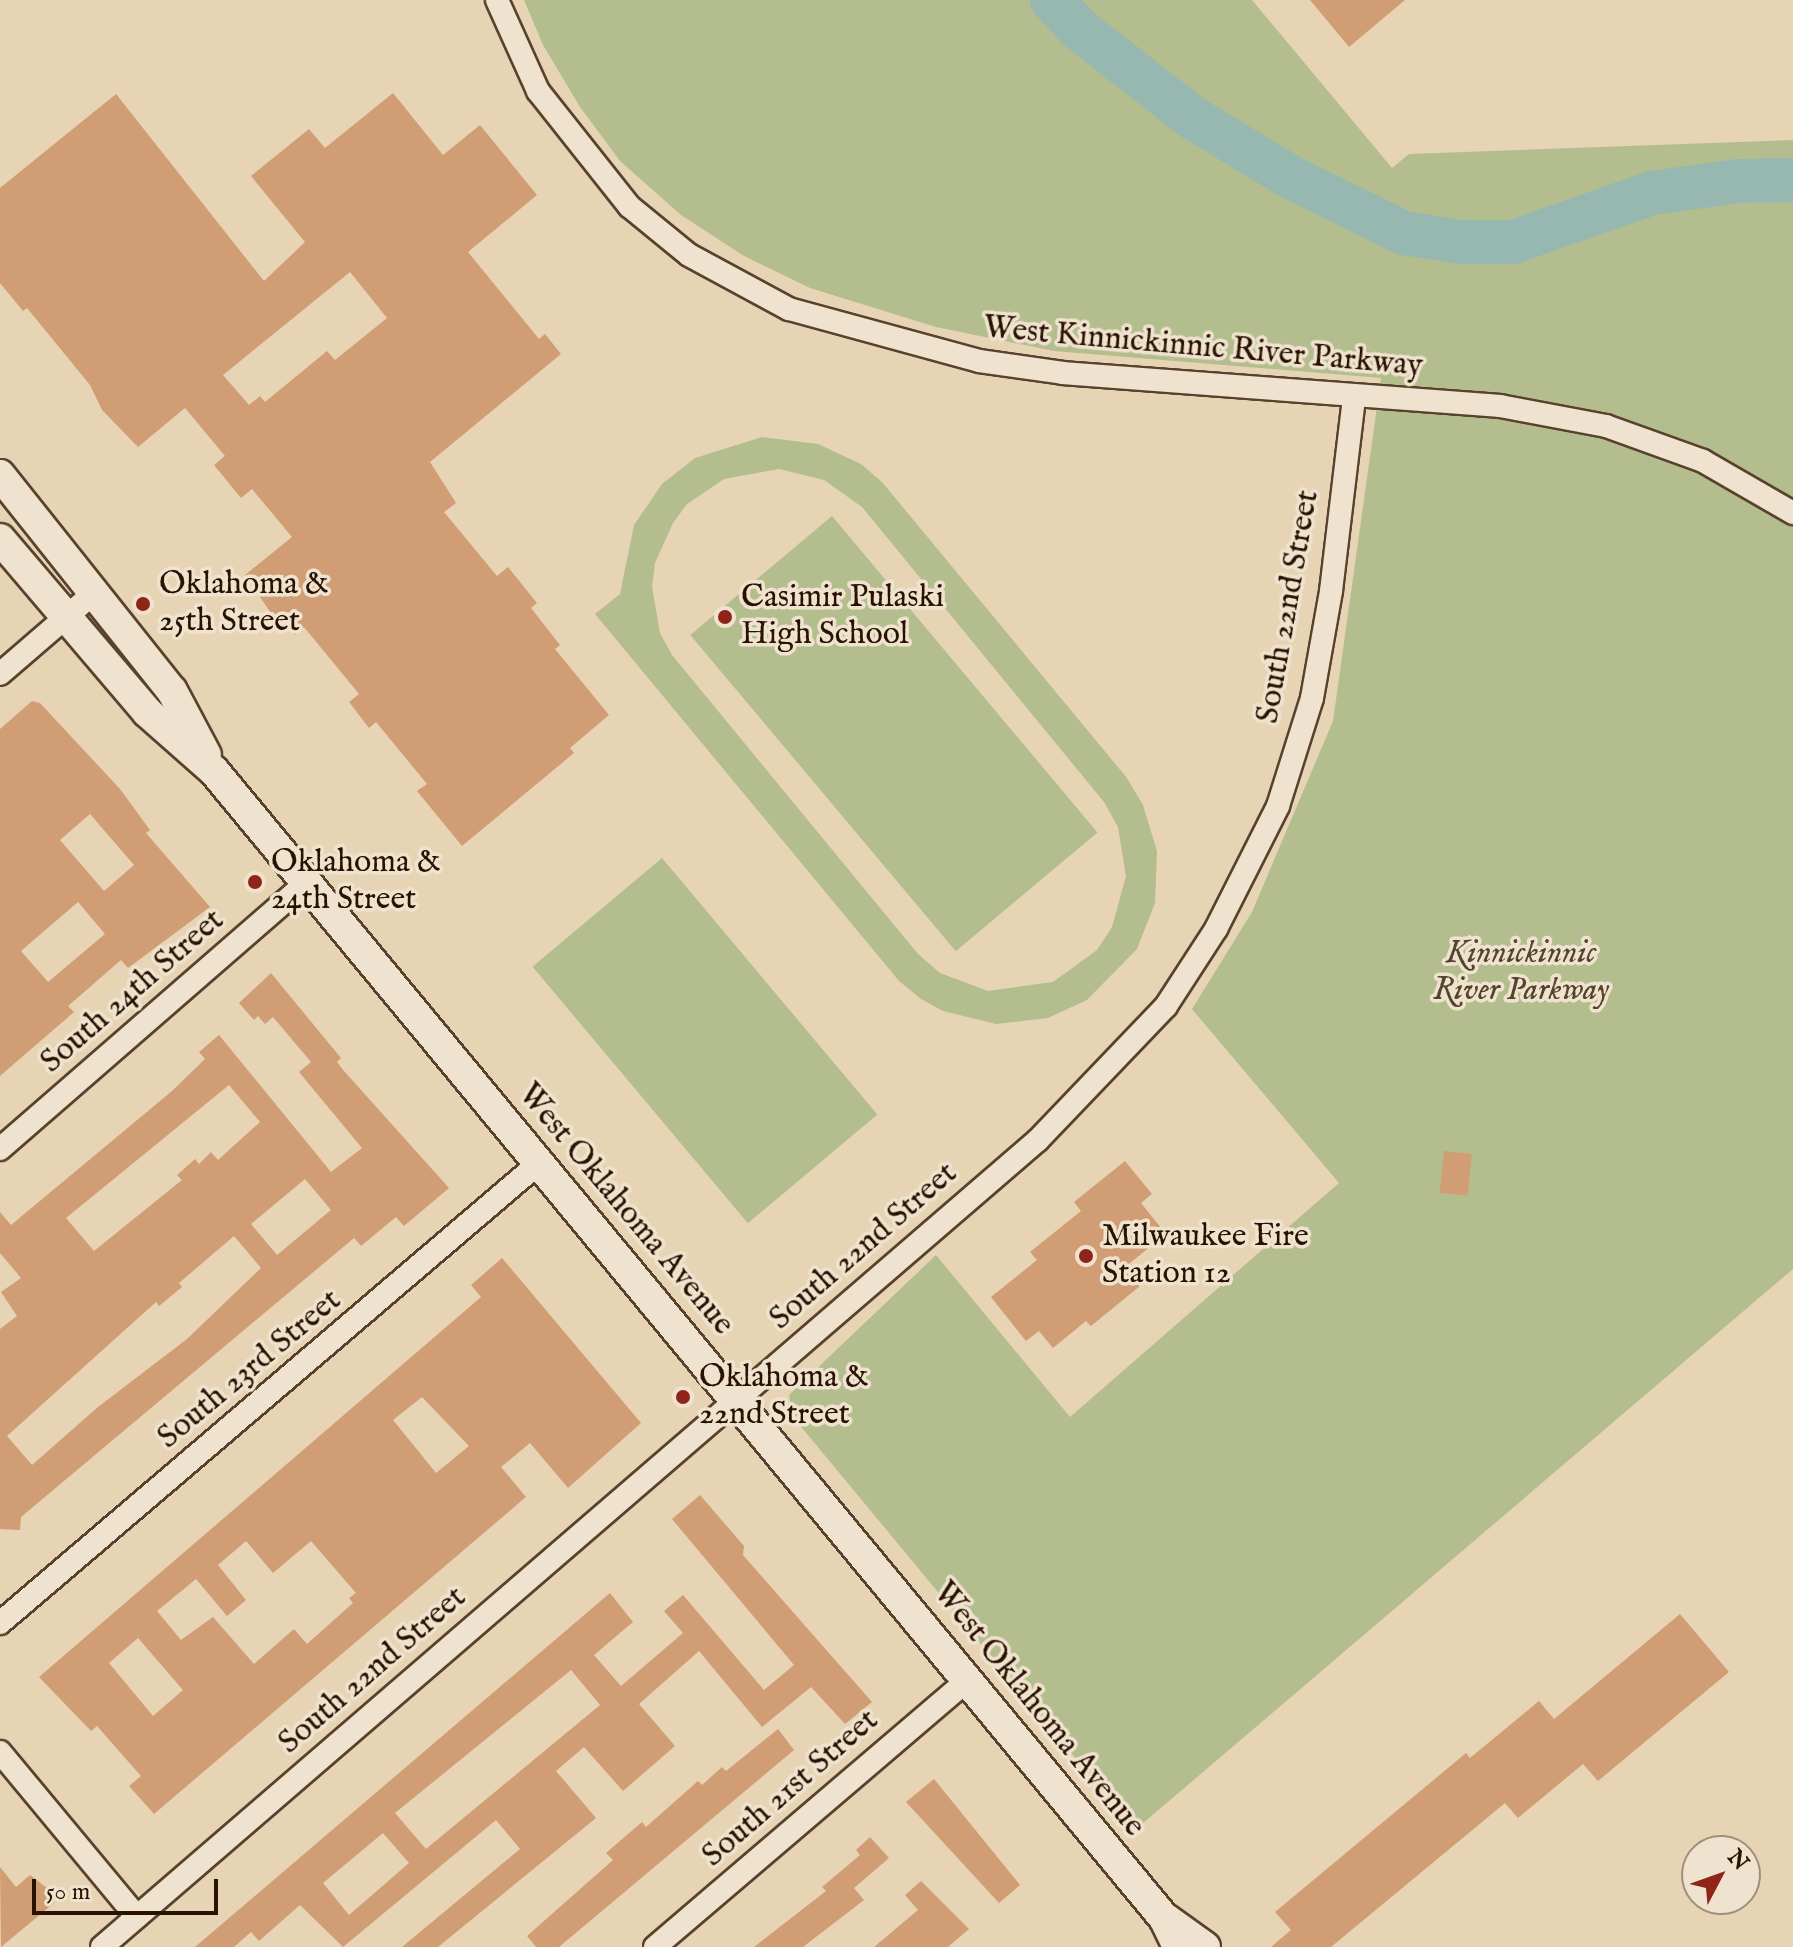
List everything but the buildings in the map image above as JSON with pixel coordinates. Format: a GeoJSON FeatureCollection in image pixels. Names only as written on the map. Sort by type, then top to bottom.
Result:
{"type":"FeatureCollection","features":[{"type":"Feature","properties":{"kind":"main road","name":"West Oklahoma Avenue"},"geometry":{"type":"LineString","coordinates":[[0,475],[172,691],[214,771]]}},
{"type":"Feature","properties":{"kind":"main road","name":"West Oklahoma Avenue"},"geometry":{"type":"LineString","coordinates":[[0,539],[147,712],[214,771],[307,882],[1164,1918],[1178,1947]]}},
{"type":"Feature","properties":{"kind":"main road","name":"West Oklahoma Avenue"},"geometry":{"type":"LineString","coordinates":[[1164,1918],[1205,1947]]}},
{"type":"Feature","properties":{"kind":"street","name":"West Kinnickinnic River Parkway"},"geometry":{"type":"LineString","coordinates":[[497,0],[538,91],[629,206],[689,255],[789,309],[979,361],[1063,373],[1354,398],[1500,406],[1606,426],[1703,461],[1793,513]]}},
{"type":"Feature","properties":{"kind":"street","name":"South 22nd Street"},"geometry":{"type":"LineString","coordinates":[[102,1947],[1095,1086],[1166,1006],[1216,929],[1278,806],[1312,698],[1331,591],[1354,398]]}},
{"type":"Feature","properties":{"kind":"street"},"geometry":{"type":"LineString","coordinates":[[0,674],[95,592]]}},
{"type":"Feature","properties":{"kind":"street","name":"South 24th Street"},"geometry":{"type":"LineString","coordinates":[[0,1149],[307,882]]}},
{"type":"Feature","properties":{"kind":"street","name":"South 23rd Street"},"geometry":{"type":"LineString","coordinates":[[0,1623],[539,1163]]}},
{"type":"Feature","properties":{"kind":"street","name":"South 21st Street"},"geometry":{"type":"LineString","coordinates":[[655,1947],[968,1680]]}},
{"type":"Feature","properties":{"kind":"street"},"geometry":{"type":"LineString","coordinates":[[0,1752],[137,1917]]}},
{"type":"Feature","properties":{"kind":"green space","name":"Kinnickinnic River Parkway"},"geometry":{"type":"Polygon","coordinates":[[[524,0],[1252,0],[1392,168],[1409,154],[1793,140],[1793,1269],[1135,1830],[793,1417],[789,1395],[936,1255],[1070,1417],[1339,1183],[1192,1009],[1252,912],[1333,721],[1381,378],[1054,351],[936,327],[810,288],[744,256],[681,215],[620,161],[580,107],[543,45],[524,0]]]}},
{"type":"Feature","properties":{"kind":"green space"},"geometry":{"type":"Polygon","coordinates":[[[762,437],[818,444],[861,464],[882,482],[1127,778],[1143,805],[1157,851],[1155,903],[1137,949],[1087,1000],[1048,1018],[996,1024],[943,1011],[921,999],[899,981],[595,614],[620,594],[634,525],[662,484],[695,458],[762,437]],[[779,469],[724,479],[687,504],[673,523],[655,563],[652,587],[660,633],[672,655],[918,954],[940,973],[988,991],[1053,982],[1097,950],[1112,927],[1126,876],[1118,827],[1104,802],[862,507],[824,480],[779,469]]]}},
{"type":"Feature","properties":{"kind":"green space"},"geometry":{"type":"Polygon","coordinates":[[[832,516],[1097,832],[956,951],[690,635],[832,516]]]}},
{"type":"Feature","properties":{"kind":"green space"},"geometry":{"type":"Polygon","coordinates":[[[662,858],[877,1115],[748,1223],[533,967],[662,858]]]}},
{"type":"Feature","properties":{"kind":"waterway"},"geometry":{"type":"LineString","coordinates":[[1052,0],[1079,29],[1193,118],[1292,178],[1404,233],[1460,242],[1513,242],[1652,193],[1739,181],[1793,180]]}},
{"type":"Feature","properties":{"kind":"place","name":"Oklahoma & 25th Street"},"geometry":{"type":"Point","coordinates":[143,604]}},
{"type":"Feature","properties":{"kind":"place","name":"Casimir Pulaski High School"},"geometry":{"type":"Point","coordinates":[725,617]}},
{"type":"Feature","properties":{"kind":"place","name":"Oklahoma & 24th Street"},"geometry":{"type":"Point","coordinates":[255,882]}},
{"type":"Feature","properties":{"kind":"place","name":"Milwaukee Fire Station 12"},"geometry":{"type":"Point","coordinates":[1086,1256]}},
{"type":"Feature","properties":{"kind":"place","name":"Oklahoma & 22nd Street"},"geometry":{"type":"Point","coordinates":[683,1397]}}]}
